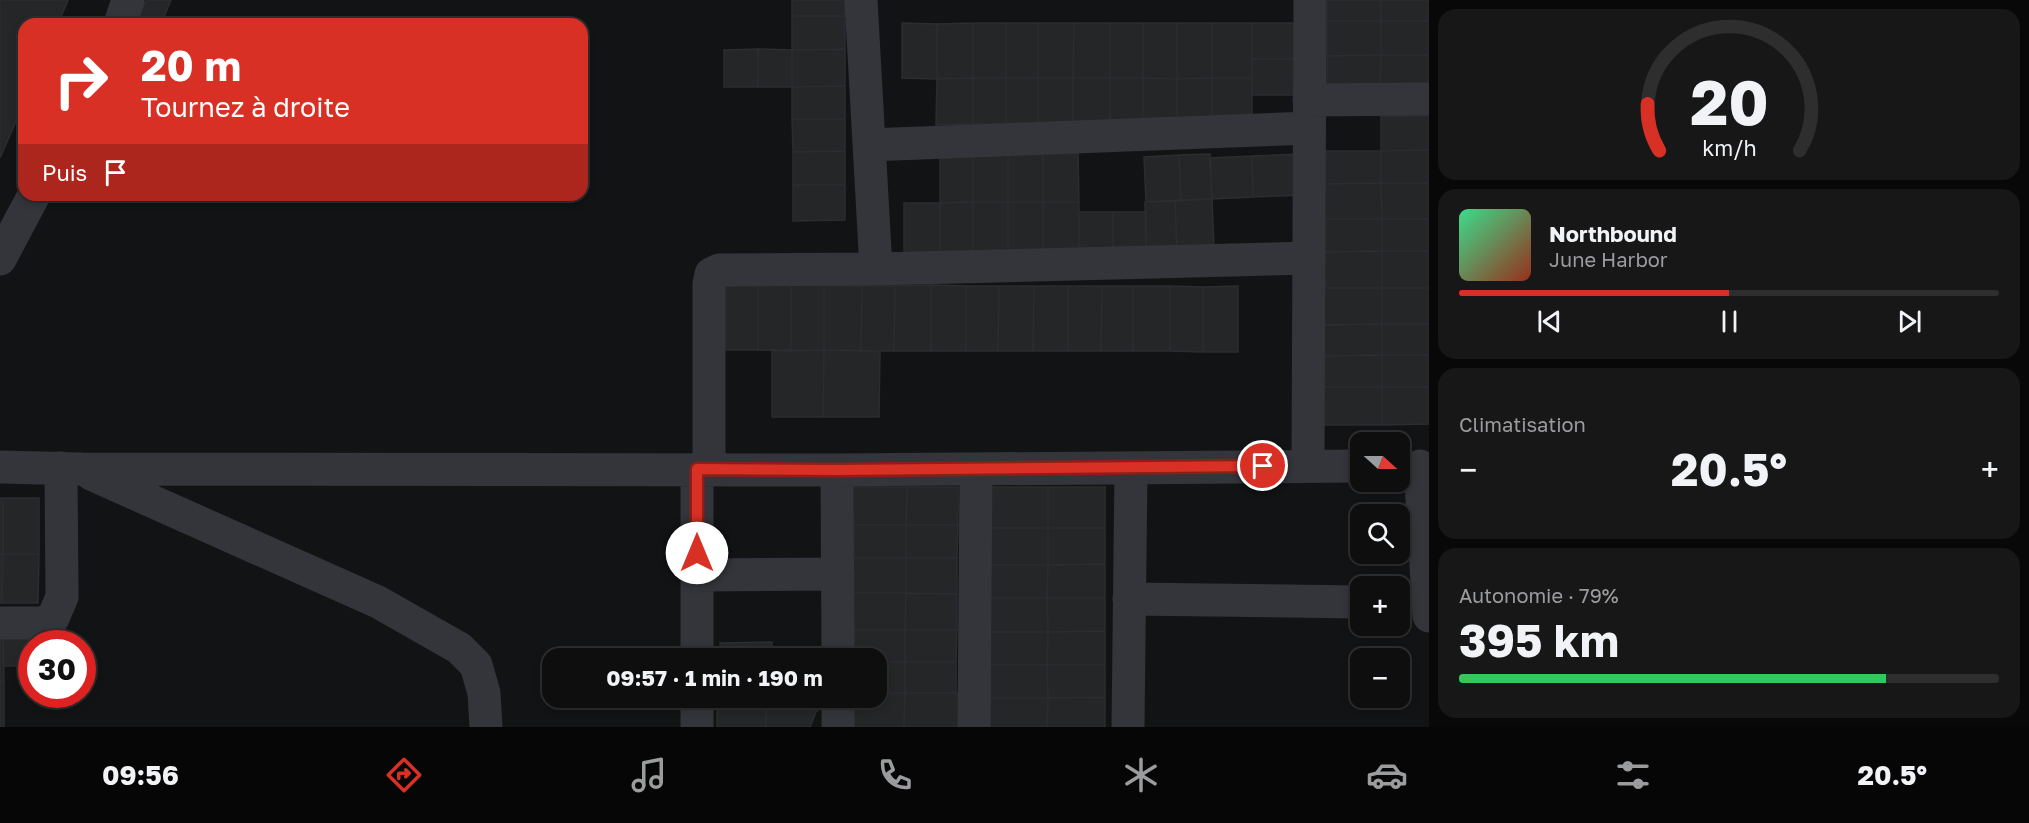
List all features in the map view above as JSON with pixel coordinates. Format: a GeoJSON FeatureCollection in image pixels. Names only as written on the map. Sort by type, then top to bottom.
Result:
{"type":"FeatureCollection","features":[{"type":"Feature","properties":{"kind":"street"},"geometry":{"type":"LineString","coordinates":[[122,18],[128,0]]}},
{"type":"Feature","properties":{"kind":"street"},"geometry":{"type":"LineString","coordinates":[[861,0],[876,269]]}},
{"type":"Feature","properties":{"kind":"street"},"geometry":{"type":"LineString","coordinates":[[1308,466],[1310,0]]}},
{"type":"Feature","properties":{"kind":"street"},"geometry":{"type":"LineString","coordinates":[[870,145],[1309,114],[1429,99]]}},
{"type":"Feature","properties":{"kind":"street"},"geometry":{"type":"LineString","coordinates":[[0,259],[31,201]]}},
{"type":"Feature","properties":{"kind":"street"},"geometry":{"type":"LineString","coordinates":[[697,648],[697,574],[711,274],[719,270],[876,269],[1309,258]]}},
{"type":"Feature","properties":{"kind":"street"},"geometry":{"type":"LineString","coordinates":[[0,467],[837,470],[1350,466]]}},
{"type":"Feature","properties":{"kind":"street"},"geometry":{"type":"LineString","coordinates":[[1416,466],[1421,606]]}},
{"type":"Feature","properties":{"kind":"street"},"geometry":{"type":"LineString","coordinates":[[1128,727],[1131,468]]}},
{"type":"Feature","properties":{"kind":"street"},"geometry":{"type":"LineString","coordinates":[[0,623],[42,623],[53,618],[62,597],[71,469]]}},
{"type":"Feature","properties":{"kind":"street"},"geometry":{"type":"LineString","coordinates":[[71,469],[378,602],[459,648],[476,665],[484,693],[486,727]]}},
{"type":"Feature","properties":{"kind":"street"},"geometry":{"type":"LineString","coordinates":[[975,727],[976,469]]}},
{"type":"Feature","properties":{"kind":"street"},"geometry":{"type":"LineString","coordinates":[[837,470],[838,648]]}},
{"type":"Feature","properties":{"kind":"street"},"geometry":{"type":"LineString","coordinates":[[697,574],[838,574]]}},
{"type":"Feature","properties":{"kind":"street"},"geometry":{"type":"LineString","coordinates":[[1129,599],[1350,602]]}},
{"type":"Feature","properties":{"kind":"street"},"geometry":{"type":"LineString","coordinates":[[697,708],[698,727]]}},
{"type":"Feature","properties":{"kind":"street"},"geometry":{"type":"LineString","coordinates":[[838,708],[838,727]]}},
{"type":"Feature","properties":{"kind":"building"},"geometry":{"type":"Polygon","coordinates":[[[0,0],[68,0],[60,18],[18,18],[18,117],[0,158],[0,0]]]}},
{"type":"Feature","properties":{"kind":"building"},"geometry":{"type":"Polygon","coordinates":[[[146,0],[171,0],[164,18],[138,18],[146,0]]]}},
{"type":"Feature","properties":{"kind":"building"},"geometry":{"type":"Polygon","coordinates":[[[792,0],[845,0],[845,16],[792,16],[792,0]]]}},
{"type":"Feature","properties":{"kind":"building"},"geometry":{"type":"Polygon","coordinates":[[[1327,0],[1381,0],[1381,21],[1327,21],[1327,0]]]}},
{"type":"Feature","properties":{"kind":"building"},"geometry":{"type":"Polygon","coordinates":[[[1381,0],[1429,0],[1429,21],[1381,21],[1381,0]]]}},
{"type":"Feature","properties":{"kind":"building"},"geometry":{"type":"Polygon","coordinates":[[[792,16],[845,16],[845,49],[792,50],[792,16]]]}},
{"type":"Feature","properties":{"kind":"building"},"geometry":{"type":"Polygon","coordinates":[[[1327,21],[1381,21],[1381,55],[1327,56],[1327,21]]]}},
{"type":"Feature","properties":{"kind":"building"},"geometry":{"type":"Polygon","coordinates":[[[1381,21],[1429,21],[1429,55],[1381,55],[1381,21]]]}},
{"type":"Feature","properties":{"kind":"building"},"geometry":{"type":"Polygon","coordinates":[[[902,23],[937,24],[937,79],[902,78],[902,23]]]}},
{"type":"Feature","properties":{"kind":"building"},"geometry":{"type":"Polygon","coordinates":[[[973,23],[973,78],[937,79],[937,24],[973,23]]]}},
{"type":"Feature","properties":{"kind":"building"},"geometry":{"type":"Polygon","coordinates":[[[973,23],[1006,23],[1006,78],[973,78],[973,23]]]}},
{"type":"Feature","properties":{"kind":"building"},"geometry":{"type":"Polygon","coordinates":[[[1006,23],[1038,23],[1038,78],[1006,78],[1006,23]]]}},
{"type":"Feature","properties":{"kind":"building"},"geometry":{"type":"Polygon","coordinates":[[[1038,23],[1074,23],[1073,78],[1038,78],[1038,23]]]}},
{"type":"Feature","properties":{"kind":"building"},"geometry":{"type":"Polygon","coordinates":[[[1074,23],[1110,23],[1110,78],[1073,78],[1074,23]]]}},
{"type":"Feature","properties":{"kind":"building"},"geometry":{"type":"Polygon","coordinates":[[[1110,23],[1143,23],[1143,78],[1110,78],[1110,23]]]}},
{"type":"Feature","properties":{"kind":"building"},"geometry":{"type":"Polygon","coordinates":[[[1143,23],[1177,23],[1177,79],[1143,78],[1143,23]]]}},
{"type":"Feature","properties":{"kind":"building"},"geometry":{"type":"Polygon","coordinates":[[[1177,23],[1212,23],[1212,78],[1177,79],[1177,23]]]}},
{"type":"Feature","properties":{"kind":"building"},"geometry":{"type":"Polygon","coordinates":[[[1212,23],[1252,23],[1252,78],[1212,78],[1212,23]]]}},
{"type":"Feature","properties":{"kind":"building"},"geometry":{"type":"Polygon","coordinates":[[[1252,23],[1296,23],[1296,59],[1252,59],[1252,23]]]}},
{"type":"Feature","properties":{"kind":"building"},"geometry":{"type":"Polygon","coordinates":[[[758,49],[758,87],[724,87],[724,50],[758,49]]]}},
{"type":"Feature","properties":{"kind":"building"},"geometry":{"type":"Polygon","coordinates":[[[758,49],[792,50],[792,87],[758,87],[758,49]]]}},
{"type":"Feature","properties":{"kind":"building"},"geometry":{"type":"Polygon","coordinates":[[[845,49],[845,86],[792,87],[792,50],[845,49]]]}},
{"type":"Feature","properties":{"kind":"building"},"geometry":{"type":"Polygon","coordinates":[[[1381,55],[1429,55],[1429,90],[1380,90],[1381,55]]]}},
{"type":"Feature","properties":{"kind":"building"},"geometry":{"type":"Polygon","coordinates":[[[1381,55],[1380,90],[1327,91],[1327,56],[1381,55]]]}},
{"type":"Feature","properties":{"kind":"building"},"geometry":{"type":"Polygon","coordinates":[[[1252,59],[1296,59],[1296,95],[1252,95],[1252,59]]]}},
{"type":"Feature","properties":{"kind":"building"},"geometry":{"type":"Polygon","coordinates":[[[973,78],[973,124],[936,125],[937,79],[973,78]]]}},
{"type":"Feature","properties":{"kind":"building"},"geometry":{"type":"Polygon","coordinates":[[[973,78],[1006,78],[1006,124],[973,124],[973,78]]]}},
{"type":"Feature","properties":{"kind":"building"},"geometry":{"type":"Polygon","coordinates":[[[1006,78],[1038,78],[1038,124],[1006,124],[1006,78]]]}},
{"type":"Feature","properties":{"kind":"building"},"geometry":{"type":"Polygon","coordinates":[[[1038,78],[1073,78],[1073,124],[1038,124],[1038,78]]]}},
{"type":"Feature","properties":{"kind":"building"},"geometry":{"type":"Polygon","coordinates":[[[1073,78],[1110,78],[1110,124],[1073,124],[1073,78]]]}},
{"type":"Feature","properties":{"kind":"building"},"geometry":{"type":"Polygon","coordinates":[[[1110,78],[1143,78],[1143,124],[1110,124],[1110,78]]]}},
{"type":"Feature","properties":{"kind":"building"},"geometry":{"type":"Polygon","coordinates":[[[1143,78],[1177,79],[1177,124],[1143,124],[1143,78]]]}},
{"type":"Feature","properties":{"kind":"building"},"geometry":{"type":"Polygon","coordinates":[[[1212,78],[1212,124],[1177,124],[1177,79],[1212,78]]]}},
{"type":"Feature","properties":{"kind":"building"},"geometry":{"type":"Polygon","coordinates":[[[1212,78],[1252,78],[1252,124],[1212,124],[1212,78]]]}},
{"type":"Feature","properties":{"kind":"building"},"geometry":{"type":"Polygon","coordinates":[[[845,86],[845,119],[792,119],[792,87],[845,86]]]}},
{"type":"Feature","properties":{"kind":"building"},"geometry":{"type":"Polygon","coordinates":[[[1381,116],[1429,116],[1429,150],[1381,151],[1381,116]]]}},
{"type":"Feature","properties":{"kind":"building"},"geometry":{"type":"Polygon","coordinates":[[[792,119],[845,119],[845,151],[793,152],[792,119]]]}},
{"type":"Feature","properties":{"kind":"building"},"geometry":{"type":"Polygon","coordinates":[[[1429,150],[1429,183],[1381,183],[1381,151],[1429,150]]]}},
{"type":"Feature","properties":{"kind":"building"},"geometry":{"type":"Polygon","coordinates":[[[845,151],[845,185],[793,185],[793,152],[845,151]]]}},
{"type":"Feature","properties":{"kind":"building"},"geometry":{"type":"Polygon","coordinates":[[[1323,151],[1381,151],[1381,183],[1323,184],[1323,151]]]}},
{"type":"Feature","properties":{"kind":"building"},"geometry":{"type":"Polygon","coordinates":[[[940,152],[973,152],[973,202],[940,203],[940,152]]]}},
{"type":"Feature","properties":{"kind":"building"},"geometry":{"type":"Polygon","coordinates":[[[973,152],[1008,152],[1008,202],[973,202],[973,152]]]}},
{"type":"Feature","properties":{"kind":"building"},"geometry":{"type":"Polygon","coordinates":[[[1008,152],[1043,152],[1043,202],[1008,202],[1008,152]]]}},
{"type":"Feature","properties":{"kind":"building"},"geometry":{"type":"Polygon","coordinates":[[[1043,152],[1078,152],[1079,202],[1043,202],[1043,152]]]}},
{"type":"Feature","properties":{"kind":"building"},"geometry":{"type":"Polygon","coordinates":[[[1210,154],[1212,199],[1181,200],[1179,155],[1210,154]]]}},
{"type":"Feature","properties":{"kind":"building"},"geometry":{"type":"Polygon","coordinates":[[[1302,154],[1304,195],[1253,197],[1252,156],[1302,154]]]}},
{"type":"Feature","properties":{"kind":"building"},"geometry":{"type":"Polygon","coordinates":[[[1179,155],[1181,200],[1146,202],[1144,157],[1179,155]]]}},
{"type":"Feature","properties":{"kind":"building"},"geometry":{"type":"Polygon","coordinates":[[[1252,156],[1253,197],[1212,199],[1210,158],[1252,156]]]}},
{"type":"Feature","properties":{"kind":"building"},"geometry":{"type":"Polygon","coordinates":[[[1381,183],[1382,219],[1323,219],[1323,184],[1381,183]]]}},
{"type":"Feature","properties":{"kind":"building"},"geometry":{"type":"Polygon","coordinates":[[[1381,183],[1429,183],[1429,219],[1382,219],[1381,183]]]}},
{"type":"Feature","properties":{"kind":"building"},"geometry":{"type":"Polygon","coordinates":[[[793,185],[845,185],[845,220],[793,221],[793,185]]]}},
{"type":"Feature","properties":{"kind":"building"},"geometry":{"type":"Polygon","coordinates":[[[1212,199],[1214,249],[1177,251],[1175,201],[1212,199]]]}},
{"type":"Feature","properties":{"kind":"building"},"geometry":{"type":"Polygon","coordinates":[[[1175,201],[1177,251],[1146,256],[1145,202],[1175,201]]]}},
{"type":"Feature","properties":{"kind":"building"},"geometry":{"type":"Polygon","coordinates":[[[973,202],[973,257],[940,257],[940,203],[973,202]]]}},
{"type":"Feature","properties":{"kind":"building"},"geometry":{"type":"Polygon","coordinates":[[[973,202],[1008,202],[1008,257],[973,257],[973,202]]]}},
{"type":"Feature","properties":{"kind":"building"},"geometry":{"type":"Polygon","coordinates":[[[1008,202],[1043,202],[1043,257],[1008,257],[1008,202]]]}},
{"type":"Feature","properties":{"kind":"building"},"geometry":{"type":"Polygon","coordinates":[[[1043,202],[1079,202],[1079,257],[1043,257],[1043,202]]]}},
{"type":"Feature","properties":{"kind":"building"},"geometry":{"type":"Polygon","coordinates":[[[904,203],[940,203],[940,257],[904,257],[904,203]]]}},
{"type":"Feature","properties":{"kind":"building"},"geometry":{"type":"Polygon","coordinates":[[[1079,212],[1113,212],[1113,257],[1079,257],[1079,212]]]}},
{"type":"Feature","properties":{"kind":"building"},"geometry":{"type":"Polygon","coordinates":[[[1113,212],[1146,212],[1146,256],[1113,257],[1113,212]]]}},
{"type":"Feature","properties":{"kind":"building"},"geometry":{"type":"Polygon","coordinates":[[[1323,219],[1382,219],[1382,251],[1323,252],[1323,219]]]}},
{"type":"Feature","properties":{"kind":"building"},"geometry":{"type":"Polygon","coordinates":[[[1382,219],[1429,219],[1429,251],[1382,251],[1382,219]]]}},
{"type":"Feature","properties":{"kind":"building"},"geometry":{"type":"Polygon","coordinates":[[[1382,251],[1382,288],[1323,288],[1323,252],[1382,251]]]}},
{"type":"Feature","properties":{"kind":"building"},"geometry":{"type":"Polygon","coordinates":[[[1382,251],[1429,251],[1429,288],[1382,288],[1382,251]]]}},
{"type":"Feature","properties":{"kind":"building"},"geometry":{"type":"Polygon","coordinates":[[[722,285],[758,285],[758,350],[721,350],[722,285]]]}},
{"type":"Feature","properties":{"kind":"building"},"geometry":{"type":"Polygon","coordinates":[[[758,285],[791,285],[791,351],[758,350],[758,285]]]}},
{"type":"Feature","properties":{"kind":"building"},"geometry":{"type":"Polygon","coordinates":[[[791,285],[824,285],[824,350],[791,351],[791,285]]]}},
{"type":"Feature","properties":{"kind":"building"},"geometry":{"type":"Polygon","coordinates":[[[824,285],[862,286],[861,351],[824,350],[824,285]]]}},
{"type":"Feature","properties":{"kind":"building"},"geometry":{"type":"Polygon","coordinates":[[[931,285],[931,351],[894,351],[895,286],[931,285]]]}},
{"type":"Feature","properties":{"kind":"building"},"geometry":{"type":"Polygon","coordinates":[[[931,285],[966,286],[966,351],[931,351],[931,285]]]}},
{"type":"Feature","properties":{"kind":"building"},"geometry":{"type":"Polygon","coordinates":[[[862,286],[895,286],[894,351],[861,351],[862,286]]]}},
{"type":"Feature","properties":{"kind":"building"},"geometry":{"type":"Polygon","coordinates":[[[966,286],[999,286],[998,351],[966,351],[966,286]]]}},
{"type":"Feature","properties":{"kind":"building"},"geometry":{"type":"Polygon","coordinates":[[[999,286],[1034,286],[1033,351],[998,351],[999,286]]]}},
{"type":"Feature","properties":{"kind":"building"},"geometry":{"type":"Polygon","coordinates":[[[1034,286],[1068,286],[1068,351],[1033,351],[1034,286]]]}},
{"type":"Feature","properties":{"kind":"building"},"geometry":{"type":"Polygon","coordinates":[[[1068,286],[1102,286],[1101,351],[1068,351],[1068,286]]]}},
{"type":"Feature","properties":{"kind":"building"},"geometry":{"type":"Polygon","coordinates":[[[1102,286],[1133,286],[1133,351],[1101,351],[1102,286]]]}},
{"type":"Feature","properties":{"kind":"building"},"geometry":{"type":"Polygon","coordinates":[[[1133,286],[1170,286],[1170,351],[1133,351],[1133,286]]]}},
{"type":"Feature","properties":{"kind":"building"},"geometry":{"type":"Polygon","coordinates":[[[1170,286],[1203,287],[1203,352],[1170,351],[1170,286]]]}},
{"type":"Feature","properties":{"kind":"building"},"geometry":{"type":"Polygon","coordinates":[[[1238,286],[1238,352],[1203,352],[1203,287],[1238,286]]]}},
{"type":"Feature","properties":{"kind":"building"},"geometry":{"type":"Polygon","coordinates":[[[1323,288],[1382,288],[1382,324],[1323,325],[1323,288]]]}},
{"type":"Feature","properties":{"kind":"building"},"geometry":{"type":"Polygon","coordinates":[[[1382,288],[1429,288],[1429,324],[1382,324],[1382,288]]]}},
{"type":"Feature","properties":{"kind":"building"},"geometry":{"type":"Polygon","coordinates":[[[1382,324],[1382,355],[1323,356],[1323,325],[1382,324]]]}},
{"type":"Feature","properties":{"kind":"building"},"geometry":{"type":"Polygon","coordinates":[[[1382,324],[1429,324],[1429,355],[1382,355],[1382,324]]]}},
{"type":"Feature","properties":{"kind":"building"},"geometry":{"type":"Polygon","coordinates":[[[772,350],[824,350],[823,417],[772,417],[772,350]]]}},
{"type":"Feature","properties":{"kind":"building"},"geometry":{"type":"Polygon","coordinates":[[[824,350],[880,351],[879,417],[823,417],[824,350]]]}},
{"type":"Feature","properties":{"kind":"building"},"geometry":{"type":"Polygon","coordinates":[[[1382,355],[1382,387],[1323,387],[1323,356],[1382,355]]]}},
{"type":"Feature","properties":{"kind":"building"},"geometry":{"type":"Polygon","coordinates":[[[1382,355],[1429,355],[1429,387],[1382,387],[1382,355]]]}},
{"type":"Feature","properties":{"kind":"building"},"geometry":{"type":"Polygon","coordinates":[[[1323,387],[1382,387],[1382,425],[1323,425],[1323,387]]]}},
{"type":"Feature","properties":{"kind":"building"},"geometry":{"type":"Polygon","coordinates":[[[1382,387],[1429,387],[1429,424],[1382,425],[1382,387]]]}},
{"type":"Feature","properties":{"kind":"building"},"geometry":{"type":"Polygon","coordinates":[[[849,487],[907,487],[906,525],[849,525],[849,487]]]}},
{"type":"Feature","properties":{"kind":"building"},"geometry":{"type":"Polygon","coordinates":[[[907,487],[958,487],[958,525],[906,525],[907,487]]]}},
{"type":"Feature","properties":{"kind":"building"},"geometry":{"type":"Polygon","coordinates":[[[983,487],[1048,487],[1048,528],[983,528],[983,487]]]}},
{"type":"Feature","properties":{"kind":"building"},"geometry":{"type":"Polygon","coordinates":[[[1048,487],[1105,487],[1105,528],[1048,528],[1048,487]]]}},
{"type":"Feature","properties":{"kind":"building"},"geometry":{"type":"Polygon","coordinates":[[[0,498],[3,498],[3,554],[0,554],[0,498]]]}},
{"type":"Feature","properties":{"kind":"building"},"geometry":{"type":"Polygon","coordinates":[[[3,498],[39,498],[39,554],[3,554],[3,498]]]}},
{"type":"Feature","properties":{"kind":"building"},"geometry":{"type":"Polygon","coordinates":[[[849,525],[906,525],[906,558],[849,558],[849,525]]]}},
{"type":"Feature","properties":{"kind":"building"},"geometry":{"type":"Polygon","coordinates":[[[906,525],[958,525],[957,558],[906,558],[906,525]]]}},
{"type":"Feature","properties":{"kind":"building"},"geometry":{"type":"Polygon","coordinates":[[[983,528],[1048,528],[1048,565],[983,565],[983,528]]]}},
{"type":"Feature","properties":{"kind":"building"},"geometry":{"type":"Polygon","coordinates":[[[1048,528],[1105,528],[1105,564],[1048,565],[1048,528]]]}},
{"type":"Feature","properties":{"kind":"building"},"geometry":{"type":"Polygon","coordinates":[[[0,554],[3,554],[2,603],[0,603],[0,554]]]}},
{"type":"Feature","properties":{"kind":"building"},"geometry":{"type":"Polygon","coordinates":[[[3,554],[39,554],[38,603],[2,603],[3,554]]]}},
{"type":"Feature","properties":{"kind":"building"},"geometry":{"type":"Polygon","coordinates":[[[849,558],[906,558],[906,593],[848,593],[849,558]]]}},
{"type":"Feature","properties":{"kind":"building"},"geometry":{"type":"Polygon","coordinates":[[[906,558],[957,558],[957,594],[906,593],[906,558]]]}},
{"type":"Feature","properties":{"kind":"building"},"geometry":{"type":"Polygon","coordinates":[[[1105,564],[1105,598],[1047,598],[1048,565],[1105,564]]]}},
{"type":"Feature","properties":{"kind":"building"},"geometry":{"type":"Polygon","coordinates":[[[983,565],[1048,565],[1047,598],[983,598],[983,565]]]}},
{"type":"Feature","properties":{"kind":"building"},"geometry":{"type":"Polygon","coordinates":[[[848,593],[906,593],[905,630],[848,630],[848,593]]]}},
{"type":"Feature","properties":{"kind":"building"},"geometry":{"type":"Polygon","coordinates":[[[906,593],[957,594],[957,630],[905,630],[906,593]]]}},
{"type":"Feature","properties":{"kind":"building"},"geometry":{"type":"Polygon","coordinates":[[[983,598],[1047,598],[1048,632],[983,632],[983,598]]]}},
{"type":"Feature","properties":{"kind":"building"},"geometry":{"type":"Polygon","coordinates":[[[1047,598],[1105,598],[1105,631],[1048,632],[1047,598]]]}},
{"type":"Feature","properties":{"kind":"building"},"geometry":{"type":"Polygon","coordinates":[[[0,628],[3,628],[4,681],[0,681],[0,628]]]}},
{"type":"Feature","properties":{"kind":"building"},"geometry":{"type":"Polygon","coordinates":[[[3,628],[30,628],[30,630],[18,630],[18,666],[3,666],[3,628]]]}},
{"type":"Feature","properties":{"kind":"building"},"geometry":{"type":"Polygon","coordinates":[[[848,630],[905,630],[905,662],[887,662],[887,648],[848,648],[848,630]]]}},
{"type":"Feature","properties":{"kind":"building"},"geometry":{"type":"Polygon","coordinates":[[[905,630],[957,630],[956,662],[905,662],[905,630]]]}},
{"type":"Feature","properties":{"kind":"building"},"geometry":{"type":"Polygon","coordinates":[[[1105,631],[1105,665],[1047,665],[1048,632],[1105,631]]]}},
{"type":"Feature","properties":{"kind":"building"},"geometry":{"type":"Polygon","coordinates":[[[983,632],[1048,632],[1047,665],[983,665],[983,632]]]}},
{"type":"Feature","properties":{"kind":"building"},"geometry":{"type":"Polygon","coordinates":[[[772,642],[772,648],[720,648],[720,643],[772,642]]]}},
{"type":"Feature","properties":{"kind":"building"},"geometry":{"type":"Polygon","coordinates":[[[887,662],[905,662],[905,693],[887,693],[887,662]]]}},
{"type":"Feature","properties":{"kind":"building"},"geometry":{"type":"Polygon","coordinates":[[[905,662],[956,662],[956,693],[905,693],[905,662]]]}},
{"type":"Feature","properties":{"kind":"building"},"geometry":{"type":"Polygon","coordinates":[[[983,665],[1047,665],[1048,698],[982,698],[983,665]]]}},
{"type":"Feature","properties":{"kind":"building"},"geometry":{"type":"Polygon","coordinates":[[[1047,665],[1105,665],[1105,697],[1048,698],[1047,665]]]}},
{"type":"Feature","properties":{"kind":"building"},"geometry":{"type":"Polygon","coordinates":[[[0,681],[4,681],[4,727],[0,727],[0,681]]]}},
{"type":"Feature","properties":{"kind":"building"},"geometry":{"type":"Polygon","coordinates":[[[887,693],[905,693],[904,727],[847,727],[847,708],[887,708],[887,693]]]}},
{"type":"Feature","properties":{"kind":"building"},"geometry":{"type":"Polygon","coordinates":[[[905,693],[961,693],[961,727],[904,727],[905,693]]]}},
{"type":"Feature","properties":{"kind":"building"},"geometry":{"type":"Polygon","coordinates":[[[1105,697],[1105,727],[1047,727],[1048,698],[1105,697]]]}},
{"type":"Feature","properties":{"kind":"building"},"geometry":{"type":"Polygon","coordinates":[[[982,698],[1048,698],[1047,727],[983,727],[982,698]]]}},
{"type":"Feature","properties":{"kind":"building"},"geometry":{"type":"Polygon","coordinates":[[[717,708],[766,708],[766,727],[717,727],[717,708]]]}},
{"type":"Feature","properties":{"kind":"building"},"geometry":{"type":"Polygon","coordinates":[[[766,708],[821,708],[816,712],[810,727],[766,727],[766,708]]]}},
{"type":"Feature","properties":{"kind":"route"},"geometry":{"type":"LineString","coordinates":[[697,553],[697,469],[1263,466]]}}]}
